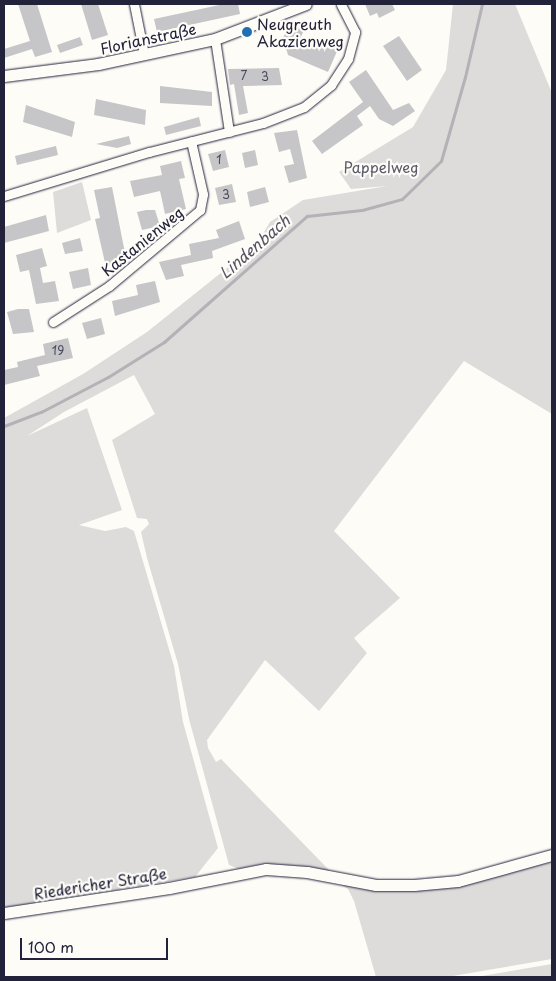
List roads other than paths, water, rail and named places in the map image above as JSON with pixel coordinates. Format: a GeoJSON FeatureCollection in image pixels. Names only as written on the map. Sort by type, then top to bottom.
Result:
{"type":"FeatureCollection","features":[{"type":"Feature","properties":{"kind":"street"},"geometry":{"type":"LineString","coordinates":[[134,4],[144,54]]}},
{"type":"Feature","properties":{"kind":"street","name":"Florianstraße"},"geometry":{"type":"LineString","coordinates":[[4,76],[91,65],[214,39],[261,23],[293,6],[306,4]]}},
{"type":"Feature","properties":{"kind":"street"},"geometry":{"type":"LineString","coordinates":[[4,196],[293,112],[331,85],[348,59],[355,32],[341,4]]}},
{"type":"Feature","properties":{"kind":"street"},"geometry":{"type":"LineString","coordinates":[[214,39],[229,132]]}},
{"type":"Feature","properties":{"kind":"street","name":"Kastanienweg"},"geometry":{"type":"LineString","coordinates":[[53,322],[109,286],[200,210],[203,194],[191,141]]}},
{"type":"Feature","properties":{"kind":"street","name":"Riedericher Straße"},"geometry":{"type":"LineString","coordinates":[[4,913],[201,882],[242,872],[284,869],[376,885],[414,885],[467,879],[552,856]]}},
{"type":"Feature","properties":{"kind":"waterway","name":"Lindenbach"},"geometry":{"type":"LineString","coordinates":[[4,426],[41,412],[108,377],[164,342],[307,216],[362,210],[402,199],[441,161],[465,77],[482,4]]}},
{"type":"Feature","properties":{"kind":"place","name":"Neugreuth Akazienweg"},"geometry":{"type":"Point","coordinates":[247,32]}},
{"type":"Feature","properties":{"kind":"park label","name":"Pappelweg"},"geometry":{"type":"Point","coordinates":[381,167]}}]}
